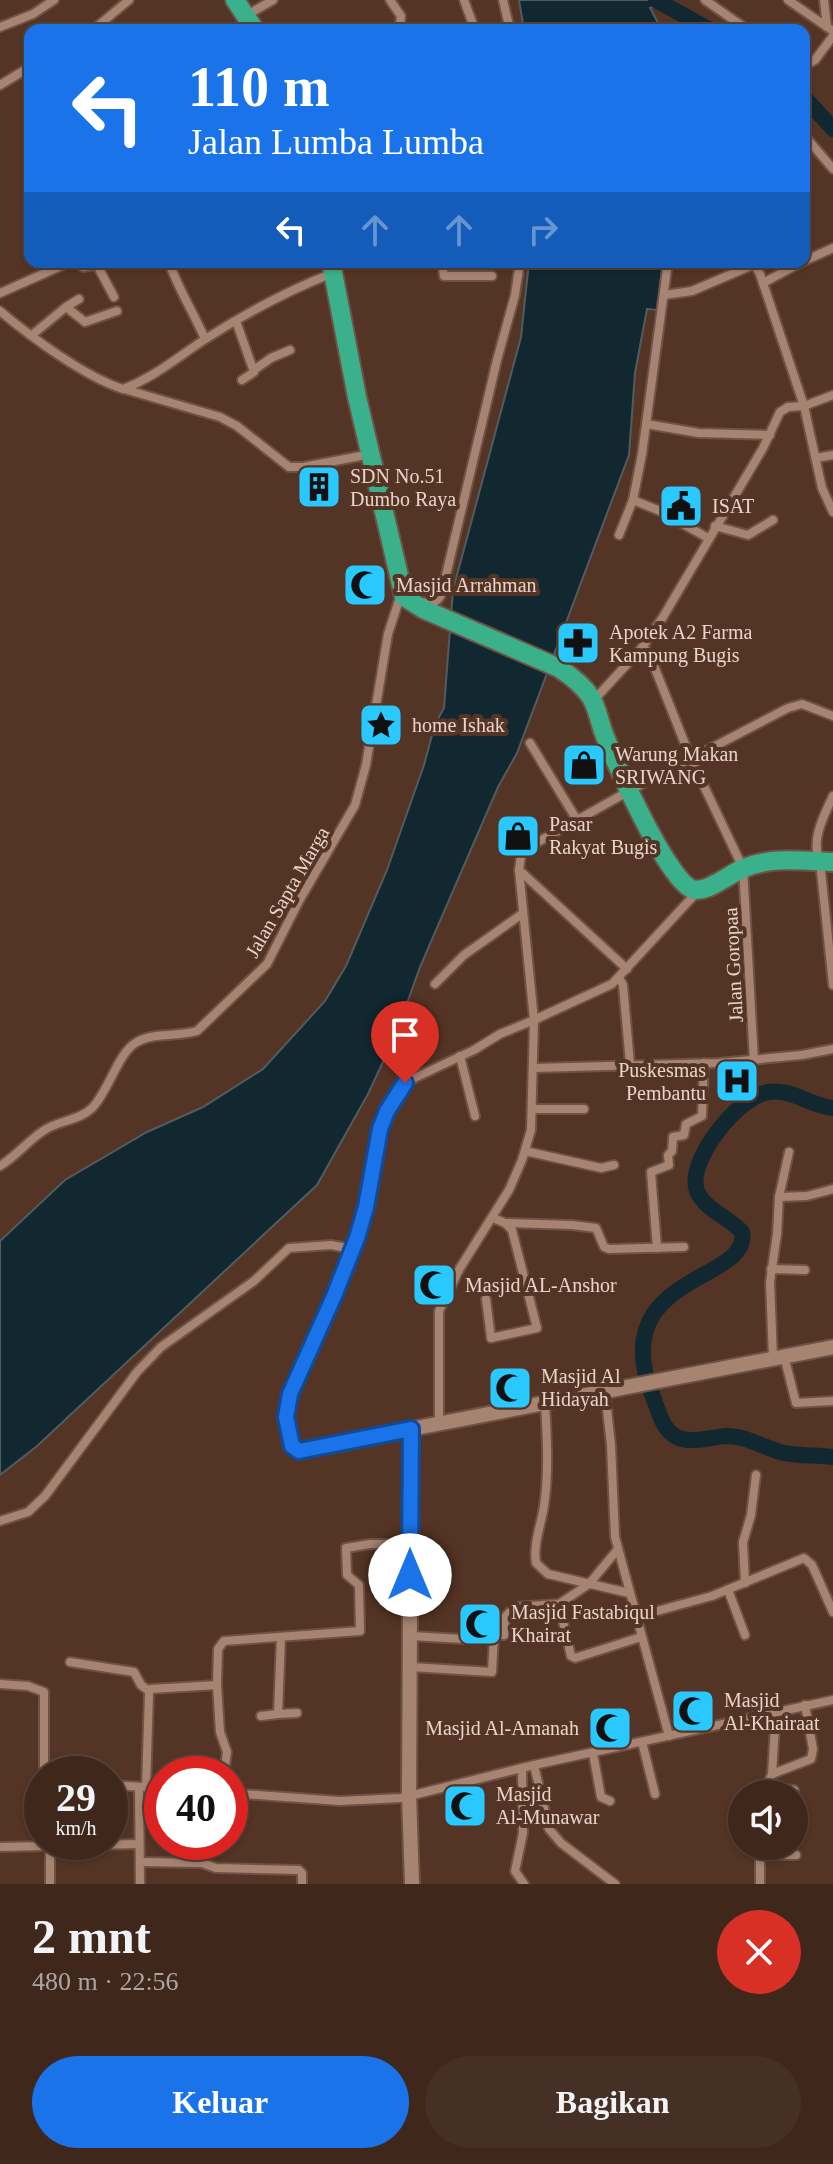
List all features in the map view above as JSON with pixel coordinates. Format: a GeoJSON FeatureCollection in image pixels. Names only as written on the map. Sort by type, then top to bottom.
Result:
{"type":"FeatureCollection","features":[{"type":"Feature","properties":{"kind":"highway"},"geometry":{"type":"LineString","coordinates":[[235,0],[250,23]]}},
{"type":"Feature","properties":{"kind":"highway"},"geometry":{"type":"LineString","coordinates":[[332,268],[357,397],[411,601],[559,668],[577,681],[593,700],[629,791],[679,878],[689,888],[699,890],[743,868],[776,860],[826,862]]}},
{"type":"Feature","properties":{"kind":"street"},"geometry":{"type":"LineString","coordinates":[[0,27],[33,14],[54,0]]}},
{"type":"Feature","properties":{"kind":"street"},"geometry":{"type":"LineString","coordinates":[[100,24],[129,0]]}},
{"type":"Feature","properties":{"kind":"street"},"geometry":{"type":"LineString","coordinates":[[250,23],[273,0]]}},
{"type":"Feature","properties":{"kind":"street"},"geometry":{"type":"LineString","coordinates":[[390,0],[401,16],[399,24]]}},
{"type":"Feature","properties":{"kind":"street"},"geometry":{"type":"LineString","coordinates":[[464,0],[473,24]]}},
{"type":"Feature","properties":{"kind":"street"},"geometry":{"type":"LineString","coordinates":[[503,0],[509,24]]}},
{"type":"Feature","properties":{"kind":"street"},"geometry":{"type":"LineString","coordinates":[[705,0],[739,24]]}},
{"type":"Feature","properties":{"kind":"street"},"geometry":{"type":"LineString","coordinates":[[788,0],[831,31]]}},
{"type":"Feature","properties":{"kind":"street"},"geometry":{"type":"LineString","coordinates":[[810,63],[815,60],[831,31],[824,0]]}},
{"type":"Feature","properties":{"kind":"street"},"geometry":{"type":"LineString","coordinates":[[0,85],[24,71]]}},
{"type":"Feature","properties":{"kind":"street"},"geometry":{"type":"LineString","coordinates":[[810,142],[833,169]]}},
{"type":"Feature","properties":{"kind":"street"},"geometry":{"type":"LineString","coordinates":[[810,257],[833,248]]}},
{"type":"Feature","properties":{"kind":"street"},"geometry":{"type":"LineString","coordinates":[[0,293],[56,268]]}},
{"type":"Feature","properties":{"kind":"street"},"geometry":{"type":"LineString","coordinates":[[99,268],[114,297]]}},
{"type":"Feature","properties":{"kind":"street"},"geometry":{"type":"LineString","coordinates":[[171,268],[205,339]]}},
{"type":"Feature","properties":{"kind":"street"},"geometry":{"type":"LineString","coordinates":[[123,389],[330,268]]}},
{"type":"Feature","properties":{"kind":"street"},"geometry":{"type":"LineString","coordinates":[[443,268],[444,276],[492,276]]}},
{"type":"Feature","properties":{"kind":"street"},"geometry":{"type":"LineString","coordinates":[[411,601],[434,603],[442,592],[519,268]]}},
{"type":"Feature","properties":{"kind":"street"},"geometry":{"type":"LineString","coordinates":[[619,535],[633,500],[651,407],[667,268]]}},
{"type":"Feature","properties":{"kind":"street"},"geometry":{"type":"LineString","coordinates":[[664,295],[692,291],[743,268]]}},
{"type":"Feature","properties":{"kind":"street"},"geometry":{"type":"LineString","coordinates":[[756,268],[804,406],[822,488],[833,512]]}},
{"type":"Feature","properties":{"kind":"street"},"geometry":{"type":"LineString","coordinates":[[763,283],[789,268]]}},
{"type":"Feature","properties":{"kind":"street"},"geometry":{"type":"LineString","coordinates":[[32,335],[79,299]]}},
{"type":"Feature","properties":{"kind":"street"},"geometry":{"type":"LineString","coordinates":[[66,307],[85,322],[117,311]]}},
{"type":"Feature","properties":{"kind":"street"},"geometry":{"type":"LineString","coordinates":[[0,311],[97,378],[123,389],[220,417],[237,426],[289,467],[371,454]]}},
{"type":"Feature","properties":{"kind":"street"},"geometry":{"type":"LineString","coordinates":[[236,321],[254,370]]}},
{"type":"Feature","properties":{"kind":"street"},"geometry":{"type":"LineString","coordinates":[[242,380],[271,358],[290,350]]}},
{"type":"Feature","properties":{"kind":"street"},"geometry":{"type":"LineString","coordinates":[[593,700],[641,649],[682,586],[770,435],[780,411],[833,395]]}},
{"type":"Feature","properties":{"kind":"street"},"geometry":{"type":"LineString","coordinates":[[646,424],[699,433],[770,435]]}},
{"type":"Feature","properties":{"kind":"street"},"geometry":{"type":"LineString","coordinates":[[816,458],[833,455]]}},
{"type":"Feature","properties":{"kind":"street"},"geometry":{"type":"LineString","coordinates":[[633,500],[708,538]]}},
{"type":"Feature","properties":{"kind":"street"},"geometry":{"type":"LineString","coordinates":[[715,526],[748,535],[773,520]]}},
{"type":"Feature","properties":{"kind":"street","name":"Jalan Sapta Marga"},"geometry":{"type":"LineString","coordinates":[[0,1166],[41,1132],[83,1115],[92,1108],[132,1045],[146,1038],[197,1031],[267,964],[358,798],[388,634],[411,601]]}},
{"type":"Feature","properties":{"kind":"street"},"geometry":{"type":"LineString","coordinates":[[641,649],[645,649],[650,656],[691,759],[743,868]]}},
{"type":"Feature","properties":{"kind":"street"},"geometry":{"type":"LineString","coordinates":[[439,1423],[439,1311],[460,1268],[509,1190],[531,1130],[534,1020],[522,914],[521,856],[529,847],[629,791],[795,705],[808,706],[833,716]]}},
{"type":"Feature","properties":{"kind":"street"},"geometry":{"type":"LineString","coordinates":[[530,743],[577,820]]}},
{"type":"Feature","properties":{"kind":"street"},"geometry":{"type":"LineString","coordinates":[[833,796],[817,838],[816,850],[826,862],[833,985]]}},
{"type":"Feature","properties":{"kind":"street","name":"Jalan Goropaa"},"geometry":{"type":"LineString","coordinates":[[743,868],[754,1061]]}},
{"type":"Feature","properties":{"kind":"street"},"geometry":{"type":"LineString","coordinates":[[519,870],[627,969]]}},
{"type":"Feature","properties":{"kind":"street"},"geometry":{"type":"LineString","coordinates":[[699,890],[612,984],[500,1034],[408,1081],[387,1111],[380,1129],[364,1217],[334,1296],[290,1394],[286,1409],[289,1440],[294,1449],[303,1451],[833,1347]]}},
{"type":"Feature","properties":{"kind":"street"},"geometry":{"type":"LineString","coordinates":[[435,984],[464,955],[522,914]]}},
{"type":"Feature","properties":{"kind":"street"},"geometry":{"type":"LineString","coordinates":[[619,978],[623,985],[630,1064]]}},
{"type":"Feature","properties":{"kind":"street"},"geometry":{"type":"LineString","coordinates":[[534,1068],[754,1061],[833,1049]]}},
{"type":"Feature","properties":{"kind":"street"},"geometry":{"type":"LineString","coordinates":[[460,1056],[475,1116]]}},
{"type":"Feature","properties":{"kind":"street"},"geometry":{"type":"LineString","coordinates":[[657,1248],[651,1172],[669,1165],[668,1155],[672,1151],[673,1137],[684,1135],[686,1124],[702,1116],[704,1063]]}},
{"type":"Feature","properties":{"kind":"street"},"geometry":{"type":"LineString","coordinates":[[532,1109],[584,1109]]}},
{"type":"Feature","properties":{"kind":"street"},"geometry":{"type":"LineString","coordinates":[[525,1151],[601,1168],[614,1165]]}},
{"type":"Feature","properties":{"kind":"street"},"geometry":{"type":"LineString","coordinates":[[789,1152],[779,1197],[771,1269],[770,1316],[779,1357],[796,1403],[833,1401]]}},
{"type":"Feature","properties":{"kind":"street"},"geometry":{"type":"LineString","coordinates":[[779,1197],[807,1196],[833,1189]]}},
{"type":"Feature","properties":{"kind":"street"},"geometry":{"type":"LineString","coordinates":[[493,1218],[505,1223],[596,1228],[604,1247],[609,1249],[684,1247]]}},
{"type":"Feature","properties":{"kind":"street"},"geometry":{"type":"LineString","coordinates":[[486,1299],[491,1338],[537,1328],[514,1234],[505,1223]]}},
{"type":"Feature","properties":{"kind":"street"},"geometry":{"type":"LineString","coordinates":[[0,1521],[28,1512],[45,1496],[152,1354],[254,1281],[285,1251],[298,1246],[316,1245],[352,1249]]}},
{"type":"Feature","properties":{"kind":"street"},"geometry":{"type":"LineString","coordinates":[[771,1269],[805,1270]]}},
{"type":"Feature","properties":{"kind":"street"},"geometry":{"type":"LineString","coordinates":[[605,1392],[613,1471],[613,1525],[669,1736]]}},
{"type":"Feature","properties":{"kind":"street"},"geometry":{"type":"LineString","coordinates":[[545,1403],[548,1462],[536,1563],[548,1574],[629,1593]]}},
{"type":"Feature","properties":{"kind":"street"},"geometry":{"type":"LineString","coordinates":[[411,1429],[409,1795],[412,1884]]}},
{"type":"Feature","properties":{"kind":"street"},"geometry":{"type":"LineString","coordinates":[[745,1583],[743,1542],[751,1515],[756,1475]]}},
{"type":"Feature","properties":{"kind":"street"},"geometry":{"type":"LineString","coordinates":[[226,1756],[220,1732],[217,1685],[218,1649],[221,1643],[360,1631],[359,1585],[347,1575],[346,1548],[370,1544],[410,1544]]}},
{"type":"Feature","properties":{"kind":"street"},"geometry":{"type":"LineString","coordinates":[[410,1636],[464,1639],[466,1634],[504,1635],[505,1617],[518,1605],[543,1607],[559,1604],[589,1584],[618,1549]]}},
{"type":"Feature","properties":{"kind":"street"},"geometry":{"type":"LineString","coordinates":[[635,1617],[728,1590],[799,1559],[807,1559],[812,1565],[833,1612]]}},
{"type":"Feature","properties":{"kind":"street"},"geometry":{"type":"LineString","coordinates":[[728,1590],[745,1635]]}},
{"type":"Feature","properties":{"kind":"street"},"geometry":{"type":"LineString","coordinates":[[559,1604],[571,1656],[575,1658],[641,1637]]}},
{"type":"Feature","properties":{"kind":"street"},"geometry":{"type":"LineString","coordinates":[[411,1667],[492,1672],[494,1636]]}},
{"type":"Feature","properties":{"kind":"street"},"geometry":{"type":"LineString","coordinates":[[278,1714],[281,1637]]}},
{"type":"Feature","properties":{"kind":"street"},"geometry":{"type":"LineString","coordinates":[[70,1662],[134,1672],[141,1685],[149,1691]]}},
{"type":"Feature","properties":{"kind":"street"},"geometry":{"type":"LineString","coordinates":[[0,1684],[28,1686],[44,1692],[44,1756]]}},
{"type":"Feature","properties":{"kind":"street"},"geometry":{"type":"LineString","coordinates":[[149,1691],[153,1688],[217,1685]]}},
{"type":"Feature","properties":{"kind":"street"},"geometry":{"type":"LineString","coordinates":[[140,1884],[139,1844],[149,1691]]}},
{"type":"Feature","properties":{"kind":"street"},"geometry":{"type":"LineString","coordinates":[[248,1794],[340,1801],[391,1800],[534,1765],[833,1700]]}},
{"type":"Feature","properties":{"kind":"street"},"geometry":{"type":"LineString","coordinates":[[772,1774],[811,1759],[813,1749],[805,1705]]}},
{"type":"Feature","properties":{"kind":"street"},"geometry":{"type":"LineString","coordinates":[[769,1780],[776,1711]]}},
{"type":"Feature","properties":{"kind":"street"},"geometry":{"type":"LineString","coordinates":[[261,1716],[297,1713]]}},
{"type":"Feature","properties":{"kind":"street"},"geometry":{"type":"LineString","coordinates":[[642,1742],[655,1794]]}},
{"type":"Feature","properties":{"kind":"street"},"geometry":{"type":"LineString","coordinates":[[593,1753],[601,1797],[610,1801]]}},
{"type":"Feature","properties":{"kind":"street"},"geometry":{"type":"LineString","coordinates":[[534,1765],[549,1829],[561,1843],[615,1884]]}},
{"type":"Feature","properties":{"kind":"street"},"geometry":{"type":"LineString","coordinates":[[522,1768],[523,1833],[515,1871],[524,1884]]}},
{"type":"Feature","properties":{"kind":"street"},"geometry":{"type":"LineString","coordinates":[[128,1786],[143,1787]]}},
{"type":"Feature","properties":{"kind":"street"},"geometry":{"type":"LineString","coordinates":[[128,1844],[139,1844]]}},
{"type":"Feature","properties":{"kind":"street"},"geometry":{"type":"LineString","coordinates":[[0,1847],[24,1845]]}},
{"type":"Feature","properties":{"kind":"street"},"geometry":{"type":"LineString","coordinates":[[50,1860],[50,1884]]}},
{"type":"Feature","properties":{"kind":"street"},"geometry":{"type":"LineString","coordinates":[[760,1884],[761,1860]]}},
{"type":"Feature","properties":{"kind":"street"},"geometry":{"type":"LineString","coordinates":[[140,1862],[299,1870],[302,1884]]}},
{"type":"Feature","properties":{"kind":"water"},"geometry":{"type":"Polygon","coordinates":[[[519,0],[657,0],[656,5],[650,8],[659,24],[523,24],[519,0]]]}},
{"type":"Feature","properties":{"kind":"water"},"geometry":{"type":"Polygon","coordinates":[[[528,268],[662,268],[657,310],[647,309],[635,373],[629,455],[517,753],[498,787],[420,967],[396,1034],[368,1094],[317,1185],[37,1446],[0,1475],[0,1241],[65,1180],[147,1132],[203,1107],[263,1069],[325,1001],[346,966],[387,870],[435,724],[444,708],[453,590],[521,337],[528,268]]]}},
{"type":"Feature","properties":{"kind":"waterway"},"geometry":{"type":"LineString","coordinates":[[656,0],[699,24]]}},
{"type":"Feature","properties":{"kind":"waterway"},"geometry":{"type":"LineString","coordinates":[[810,104],[833,129]]}},
{"type":"Feature","properties":{"kind":"waterway"},"geometry":{"type":"LineString","coordinates":[[833,1108],[785,1093],[768,1092],[743,1105],[717,1132],[699,1164],[697,1191],[705,1203],[742,1232],[739,1249],[725,1262],[682,1287],[662,1304],[647,1326],[643,1356],[659,1414],[668,1430],[677,1437],[695,1440],[734,1437],[784,1453],[833,1457]]}},
{"type":"Feature","properties":{"kind":"place","name":"SDN No.51 Dumbo Raya"},"geometry":{"type":"Point","coordinates":[319,487]}},
{"type":"Feature","properties":{"kind":"place","name":"ISAT"},"geometry":{"type":"Point","coordinates":[681,506]}},
{"type":"Feature","properties":{"kind":"place","name":"Masjid Arrahman"},"geometry":{"type":"Point","coordinates":[365,585]}},
{"type":"Feature","properties":{"kind":"place","name":"Apotek A2 Farma Kampung Bugis"},"geometry":{"type":"Point","coordinates":[578,643]}},
{"type":"Feature","properties":{"kind":"place","name":"home Ishak"},"geometry":{"type":"Point","coordinates":[381,725]}},
{"type":"Feature","properties":{"kind":"place","name":"Warung Makan SRIWANG"},"geometry":{"type":"Point","coordinates":[584,765]}},
{"type":"Feature","properties":{"kind":"place","name":"Pasar Rakyat Bugis"},"geometry":{"type":"Point","coordinates":[518,836]}},
{"type":"Feature","properties":{"kind":"place","name":"Puskesmas Pembantu"},"geometry":{"type":"Point","coordinates":[737,1081]}},
{"type":"Feature","properties":{"kind":"place","name":"Masjid AL-Anshor"},"geometry":{"type":"Point","coordinates":[434,1285]}},
{"type":"Feature","properties":{"kind":"place","name":"Masjid Al Hidayah"},"geometry":{"type":"Point","coordinates":[510,1388]}},
{"type":"Feature","properties":{"kind":"place","name":"Masjid Fastabiqul Khairat"},"geometry":{"type":"Point","coordinates":[480,1624]}},
{"type":"Feature","properties":{"kind":"place","name":"Masjid Al-Khairaat"},"geometry":{"type":"Point","coordinates":[693,1711]}},
{"type":"Feature","properties":{"kind":"place","name":"Masjid Al-Amanah"},"geometry":{"type":"Point","coordinates":[610,1728]}},
{"type":"Feature","properties":{"kind":"place","name":"Masjid Al-Munawar"},"geometry":{"type":"Point","coordinates":[465,1806]}},
{"type":"Feature","properties":{"kind":"route"},"geometry":{"type":"LineString","coordinates":[[405,1083],[387,1111],[380,1129],[364,1217],[334,1296],[290,1394],[286,1417],[289,1440],[299,1451],[411,1429],[410,1575]]}}]}
